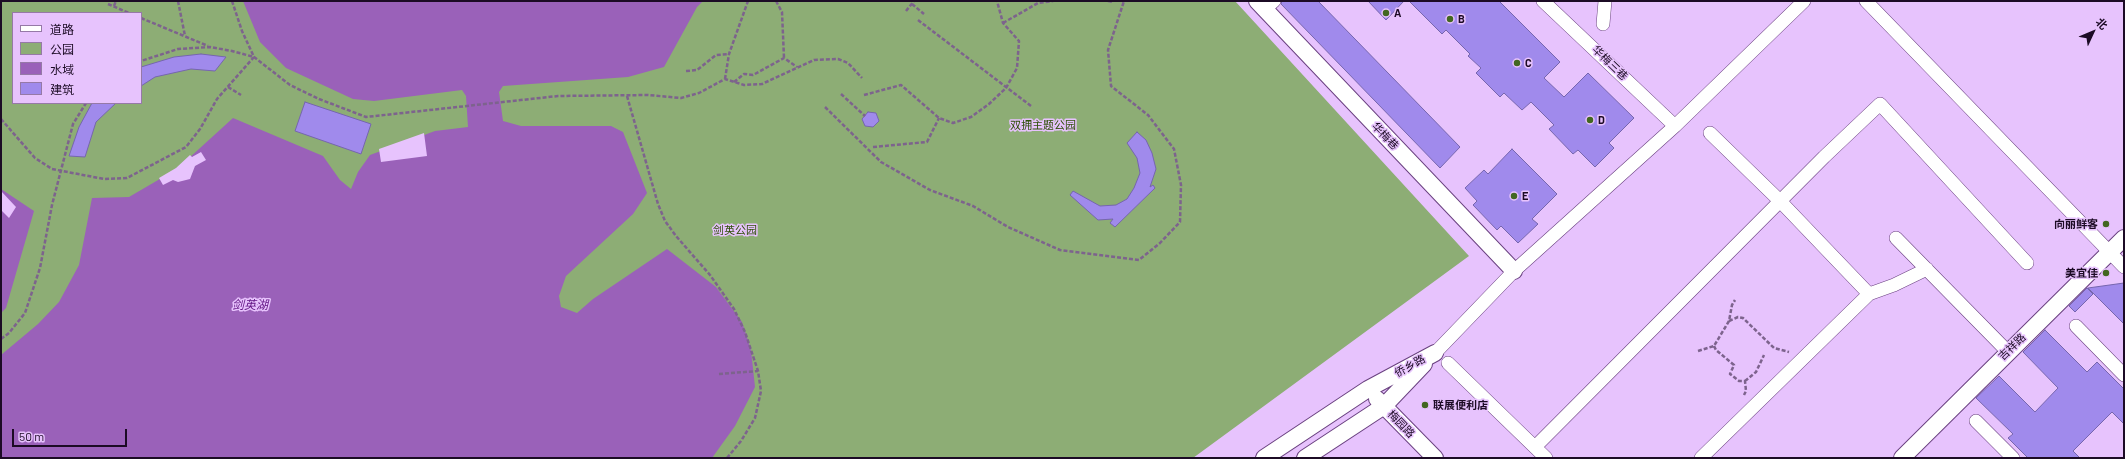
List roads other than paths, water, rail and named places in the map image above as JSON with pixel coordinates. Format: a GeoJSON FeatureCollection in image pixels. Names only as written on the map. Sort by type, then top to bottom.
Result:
{"type":"FeatureCollection","features":[{"type":"Feature","properties":{"kind":"street","name":"华梅三巷"},"geometry":{"type":"LineString","coordinates":[[1543,1],[1675,126]]}},
{"type":"Feature","properties":{"kind":"street"},"geometry":{"type":"LineString","coordinates":[[1603,24],[1605,1]]}},
{"type":"Feature","properties":{"kind":"street"},"geometry":{"type":"LineString","coordinates":[[1434,353],[1514,271],[1675,126],[1804,1]]}},
{"type":"Feature","properties":{"kind":"street"},"geometry":{"type":"LineString","coordinates":[[1866,1],[2124,267]]}},
{"type":"Feature","properties":{"kind":"street","name":"华梅巷"},"geometry":{"type":"LineString","coordinates":[[1265,4],[1514,271]]}},
{"type":"Feature","properties":{"kind":"street"},"geometry":{"type":"LineString","coordinates":[[1535,447],[1780,201],[1880,104],[2027,263]]}},
{"type":"Feature","properties":{"kind":"street"},"geometry":{"type":"LineString","coordinates":[[1710,133],[1780,201],[1869,294]]}},
{"type":"Feature","properties":{"kind":"street"},"geometry":{"type":"LineString","coordinates":[[1896,238],[2008,352]]}},
{"type":"Feature","properties":{"kind":"street","name":"吉祥路"},"geometry":{"type":"LineString","coordinates":[[1902,458],[2124,238]]}},
{"type":"Feature","properties":{"kind":"street"},"geometry":{"type":"LineString","coordinates":[[1701,458],[1869,294],[1894,285],[1927,269]]}},
{"type":"Feature","properties":{"kind":"street"},"geometry":{"type":"LineString","coordinates":[[2076,326],[2124,375]]}},
{"type":"Feature","properties":{"kind":"street","name":"侨乡路"},"geometry":{"type":"LineString","coordinates":[[1264,458],[1368,389],[1434,353]]}},
{"type":"Feature","properties":{"kind":"street","name":"侨乡路"},"geometry":{"type":"LineString","coordinates":[[1305,458],[1384,406],[1434,353]]}},
{"type":"Feature","properties":{"kind":"street"},"geometry":{"type":"LineString","coordinates":[[1448,362],[1546,458]]}},
{"type":"Feature","properties":{"kind":"street","name":"梅园路"},"geometry":{"type":"LineString","coordinates":[[1368,389],[1435,458]]}},
{"type":"Feature","properties":{"kind":"street"},"geometry":{"type":"LineString","coordinates":[[1976,421],[2013,458]]}},
{"type":"Feature","properties":{"kind":"water","name":"剑英湖"},"geometry":{"type":"Polygon","coordinates":[[[243,1],[703,1],[697,7],[664,67],[628,77],[503,86],[499,92],[503,121],[521,126],[611,126],[623,132],[647,193],[633,214],[566,276],[559,296],[561,307],[577,313],[593,299],[667,249],[716,287],[742,322],[751,350],[755,387],[735,426],[712,458],[1,458],[1,355],[38,324],[59,302],[79,265],[92,198],[129,197],[177,169],[233,118],[323,156],[340,180],[351,189],[358,172],[370,155],[435,131],[468,127],[466,96],[462,90],[374,101],[353,99],[286,68],[260,42],[243,1]]]}},
{"type":"Feature","properties":{"kind":"water"},"geometry":{"type":"Polygon","coordinates":[[[1,189],[34,211],[6,308],[1,313],[1,189]]]}},
{"type":"Feature","properties":{"kind":"place","name":"A"},"geometry":{"type":"Point","coordinates":[1386,13]}},
{"type":"Feature","properties":{"kind":"place","name":"B"},"geometry":{"type":"Point","coordinates":[1450,19]}},
{"type":"Feature","properties":{"kind":"place","name":"C"},"geometry":{"type":"Point","coordinates":[1517,63]}},
{"type":"Feature","properties":{"kind":"place","name":"D"},"geometry":{"type":"Point","coordinates":[1590,120]}},
{"type":"Feature","properties":{"kind":"place","name":"E"},"geometry":{"type":"Point","coordinates":[1514,196]}},
{"type":"Feature","properties":{"kind":"place","name":"向丽鲜客"},"geometry":{"type":"Point","coordinates":[2106,224]}},
{"type":"Feature","properties":{"kind":"place","name":"美宜佳"},"geometry":{"type":"Point","coordinates":[2106,273]}},
{"type":"Feature","properties":{"kind":"place","name":"联展便利店"},"geometry":{"type":"Point","coordinates":[1425,405]}},
{"type":"Feature","properties":{"kind":"park label","name":"双拥主题公园"},"geometry":{"type":"Point","coordinates":[1043,125]}},
{"type":"Feature","properties":{"kind":"park label","name":"剑英公园"},"geometry":{"type":"Point","coordinates":[735,230]}}]}
